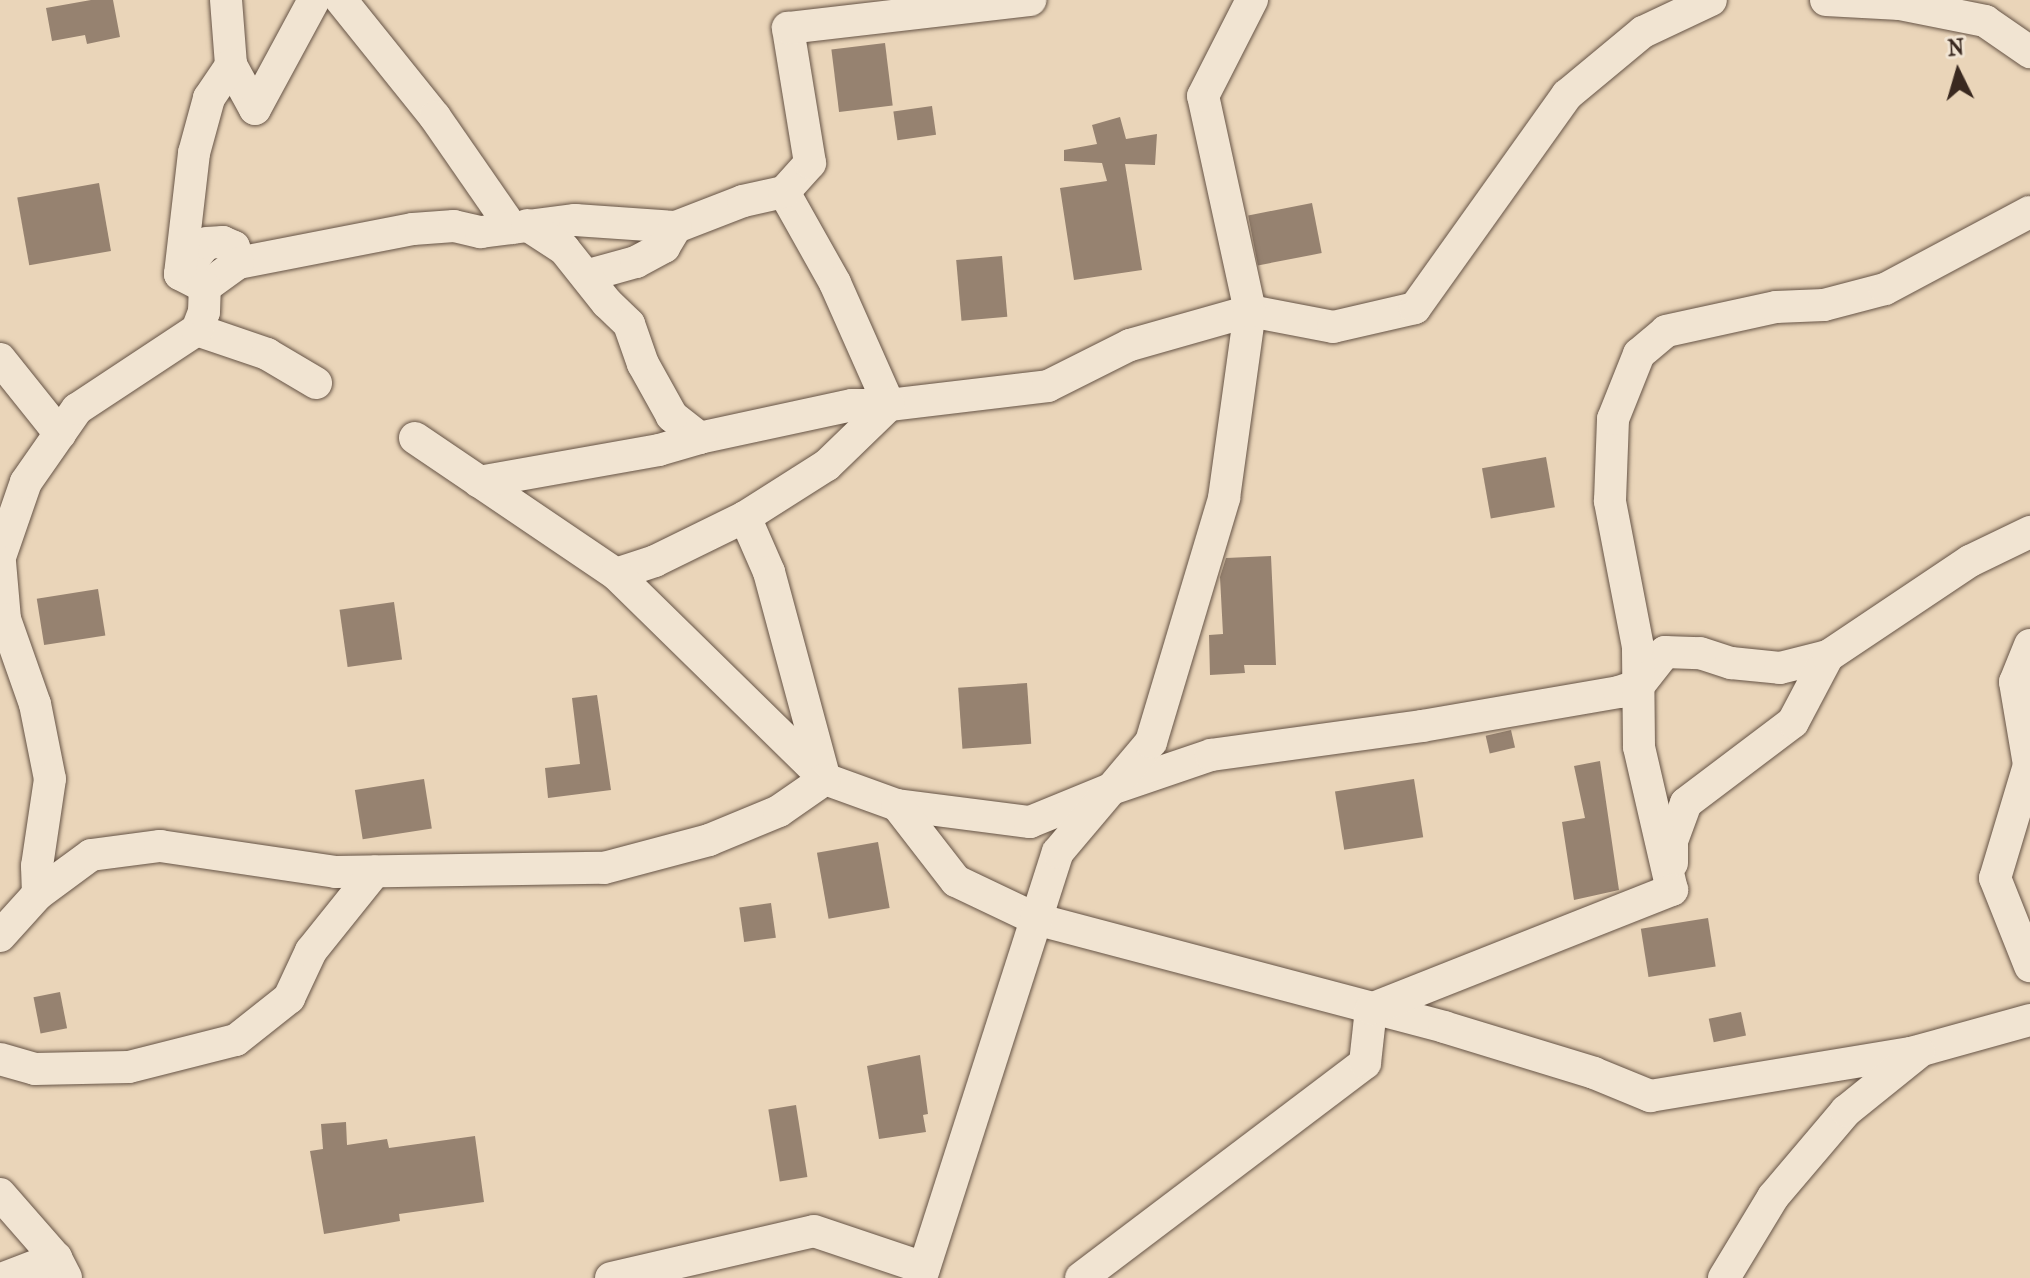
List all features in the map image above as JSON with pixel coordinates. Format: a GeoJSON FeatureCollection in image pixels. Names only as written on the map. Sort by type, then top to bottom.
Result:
{"type":"FeatureCollection","features":[{"type":"Feature","properties":{"kind":"street"},"geometry":{"type":"LineString","coordinates":[[226,0],[231,65],[255,109],[314,0]]}},
{"type":"Feature","properties":{"kind":"street"},"geometry":{"type":"LineString","coordinates":[[341,0],[519,226],[564,249],[589,275],[629,324],[643,364],[672,416],[700,438]]}},
{"type":"Feature","properties":{"kind":"street"},"geometry":{"type":"LineString","coordinates":[[192,281],[207,243],[223,242],[234,247],[238,263],[413,229],[454,226],[481,232],[575,220],[676,227],[743,201],[784,192],[810,163],[788,28],[1030,0]]}},
{"type":"Feature","properties":{"kind":"street"},"geometry":{"type":"LineString","coordinates":[[611,1278],[814,1231],[923,1273],[1058,852],[1151,742],[1224,498],[1250,311],[1203,96],[1252,0]]}},
{"type":"Feature","properties":{"kind":"street"},"geometry":{"type":"LineString","coordinates":[[479,482],[659,450],[852,405],[889,405],[1048,386],[1130,345],[1250,311],[1333,327],[1415,308],[1567,95],[1643,32],[1711,0]]}},
{"type":"Feature","properties":{"kind":"street"},"geometry":{"type":"LineString","coordinates":[[1826,0],[1900,4],[1985,21],[2030,52]]}},
{"type":"Feature","properties":{"kind":"street"},"geometry":{"type":"LineString","coordinates":[[38,894],[37,866],[50,779],[35,704],[5,619],[0,559],[26,482],[77,409],[197,330],[204,312],[192,281],[194,153],[209,98],[231,65]]}},
{"type":"Feature","properties":{"kind":"street"},"geometry":{"type":"LineString","coordinates":[[784,192],[835,283],[889,405]]}},
{"type":"Feature","properties":{"kind":"street"},"geometry":{"type":"LineString","coordinates":[[1672,890],[1639,747],[1638,647],[1610,501],[1615,441],[1613,419],[1639,354],[1666,331],[1776,307],[1824,305],[1885,289],[2030,212]]}},
{"type":"Feature","properties":{"kind":"street"},"geometry":{"type":"LineString","coordinates":[[589,275],[636,262],[664,247],[676,227]]}},
{"type":"Feature","properties":{"kind":"street"},"geometry":{"type":"LineString","coordinates":[[622,317],[636,262]]}},
{"type":"Feature","properties":{"kind":"street"},"geometry":{"type":"LineString","coordinates":[[197,330],[267,354],[316,383]]}},
{"type":"Feature","properties":{"kind":"street"},"geometry":{"type":"LineString","coordinates":[[0,359],[60,434]]}},
{"type":"Feature","properties":{"kind":"street"},"geometry":{"type":"LineString","coordinates":[[616,574],[655,561],[745,517],[827,465],[889,405]]}},
{"type":"Feature","properties":{"kind":"street"},"geometry":{"type":"LineString","coordinates":[[415,438],[616,574],[825,779],[897,805],[1030,822],[1111,789],[1211,755],[1422,726],[1619,692],[1639,685],[1665,652],[1700,653],[1731,663],[1780,668],[1828,656],[1970,561],[2030,532]]}},
{"type":"Feature","properties":{"kind":"street"},"geometry":{"type":"LineString","coordinates":[[745,517],[769,572],[825,779]]}},
{"type":"Feature","properties":{"kind":"street"},"geometry":{"type":"LineString","coordinates":[[2030,645],[2015,682],[2029,765],[1995,878],[2030,966]]}},
{"type":"Feature","properties":{"kind":"street"},"geometry":{"type":"LineString","coordinates":[[1672,890],[1672,841],[1686,803],[1793,722],[1828,656]]}},
{"type":"Feature","properties":{"kind":"street"},"geometry":{"type":"LineString","coordinates":[[0,936],[38,894],[91,855],[160,846],[336,872],[604,868],[737,828],[779,811],[825,779]]}},
{"type":"Feature","properties":{"kind":"street"},"geometry":{"type":"LineString","coordinates":[[897,805],[956,881],[1036,919],[1444,1027],[1579,1069],[1650,1096],[1922,1050],[2030,1020]]}},
{"type":"Feature","properties":{"kind":"street"},"geometry":{"type":"LineString","coordinates":[[0,1059],[35,1069],[129,1067],[236,1040],[289,998],[311,951],[375,871]]}},
{"type":"Feature","properties":{"kind":"street"},"geometry":{"type":"LineString","coordinates":[[1371,1009],[1672,890]]}},
{"type":"Feature","properties":{"kind":"street"},"geometry":{"type":"LineString","coordinates":[[1081,1278],[1365,1063],[1371,1009]]}},
{"type":"Feature","properties":{"kind":"street"},"geometry":{"type":"LineString","coordinates":[[1724,1278],[1773,1197],[1846,1111],[1922,1050]]}},
{"type":"Feature","properties":{"kind":"street"},"geometry":{"type":"LineString","coordinates":[[0,1194],[61,1268],[4,1278]]}},
{"type":"Feature","properties":{"kind":"building"},"geometry":{"type":"Polygon","coordinates":[[[91,0],[113,0],[120,37],[87,44],[85,35],[52,41],[46,8],[91,0]]]}},
{"type":"Feature","properties":{"kind":"building"},"geometry":{"type":"Polygon","coordinates":[[[885,43],[893,106],[839,112],[831,50],[885,43]]]}},
{"type":"Feature","properties":{"kind":"building"},"geometry":{"type":"Polygon","coordinates":[[[932,106],[936,135],[897,140],[893,111],[932,106]]]}},
{"type":"Feature","properties":{"kind":"building"},"geometry":{"type":"Polygon","coordinates":[[[1120,117],[1126,139],[1157,134],[1155,165],[1125,164],[1142,270],[1074,280],[1060,188],[1107,181],[1102,163],[1064,161],[1064,150],[1097,144],[1092,125],[1120,117]]]}},
{"type":"Feature","properties":{"kind":"building"},"geometry":{"type":"Polygon","coordinates":[[[99,183],[111,251],[29,265],[17,197],[99,183]]]}},
{"type":"Feature","properties":{"kind":"building"},"geometry":{"type":"Polygon","coordinates":[[[1312,203],[1322,253],[1258,265],[1248,215],[1312,203]]]}},
{"type":"Feature","properties":{"kind":"building"},"geometry":{"type":"Polygon","coordinates":[[[1002,256],[1007,317],[961,321],[956,260],[1002,256]]]}},
{"type":"Feature","properties":{"kind":"building"},"geometry":{"type":"Polygon","coordinates":[[[1546,457],[1555,507],[1491,519],[1482,468],[1546,457]]]}},
{"type":"Feature","properties":{"kind":"building"},"geometry":{"type":"Polygon","coordinates":[[[1271,556],[1276,665],[1244,665],[1245,673],[1210,675],[1209,635],[1223,634],[1220,577],[1226,558],[1271,556]]]}},
{"type":"Feature","properties":{"kind":"building"},"geometry":{"type":"Polygon","coordinates":[[[98,589],[105,635],[44,645],[37,599],[98,589]]]}},
{"type":"Feature","properties":{"kind":"building"},"geometry":{"type":"Polygon","coordinates":[[[394,602],[402,659],[348,667],[340,610],[394,602]]]}},
{"type":"Feature","properties":{"kind":"building"},"geometry":{"type":"Polygon","coordinates":[[[1027,683],[1031,744],[962,749],[958,688],[1027,683]]]}},
{"type":"Feature","properties":{"kind":"building"},"geometry":{"type":"Polygon","coordinates":[[[597,695],[611,790],[548,798],[545,768],[580,764],[572,698],[597,695]]]}},
{"type":"Feature","properties":{"kind":"building"},"geometry":{"type":"Polygon","coordinates":[[[1511,730],[1515,748],[1490,753],[1486,736],[1511,730]]]}},
{"type":"Feature","properties":{"kind":"building"},"geometry":{"type":"Polygon","coordinates":[[[1600,761],[1619,890],[1574,900],[1562,822],[1585,818],[1574,766],[1600,761]]]}},
{"type":"Feature","properties":{"kind":"building"},"geometry":{"type":"Polygon","coordinates":[[[424,779],[432,828],[363,839],[355,790],[424,779]]]}},
{"type":"Feature","properties":{"kind":"building"},"geometry":{"type":"Polygon","coordinates":[[[1414,779],[1423,837],[1344,850],[1335,792],[1414,779]]]}},
{"type":"Feature","properties":{"kind":"building"},"geometry":{"type":"Polygon","coordinates":[[[878,842],[890,908],[829,919],[817,853],[878,842]]]}},
{"type":"Feature","properties":{"kind":"building"},"geometry":{"type":"Polygon","coordinates":[[[771,903],[776,938],[744,942],[739,907],[771,903]]]}},
{"type":"Feature","properties":{"kind":"building"},"geometry":{"type":"Polygon","coordinates":[[[1708,918],[1716,966],[1649,977],[1641,929],[1708,918]]]}},
{"type":"Feature","properties":{"kind":"building"},"geometry":{"type":"Polygon","coordinates":[[[60,992],[67,1028],[41,1033],[33,997],[60,992]]]}},
{"type":"Feature","properties":{"kind":"building"},"geometry":{"type":"Polygon","coordinates":[[[1741,1012],[1746,1035],[1714,1042],[1709,1019],[1741,1012]]]}},
{"type":"Feature","properties":{"kind":"building"},"geometry":{"type":"Polygon","coordinates":[[[920,1055],[928,1114],[923,1115],[926,1132],[879,1139],[867,1066],[920,1055]]]}},
{"type":"Feature","properties":{"kind":"building"},"geometry":{"type":"Polygon","coordinates":[[[796,1105],[807,1177],[780,1181],[768,1109],[796,1105]]]}},
{"type":"Feature","properties":{"kind":"building"},"geometry":{"type":"Polygon","coordinates":[[[346,1122],[347,1145],[387,1139],[389,1148],[475,1136],[484,1202],[399,1214],[400,1221],[324,1234],[310,1151],[323,1149],[321,1124],[346,1122]]]}}]}
